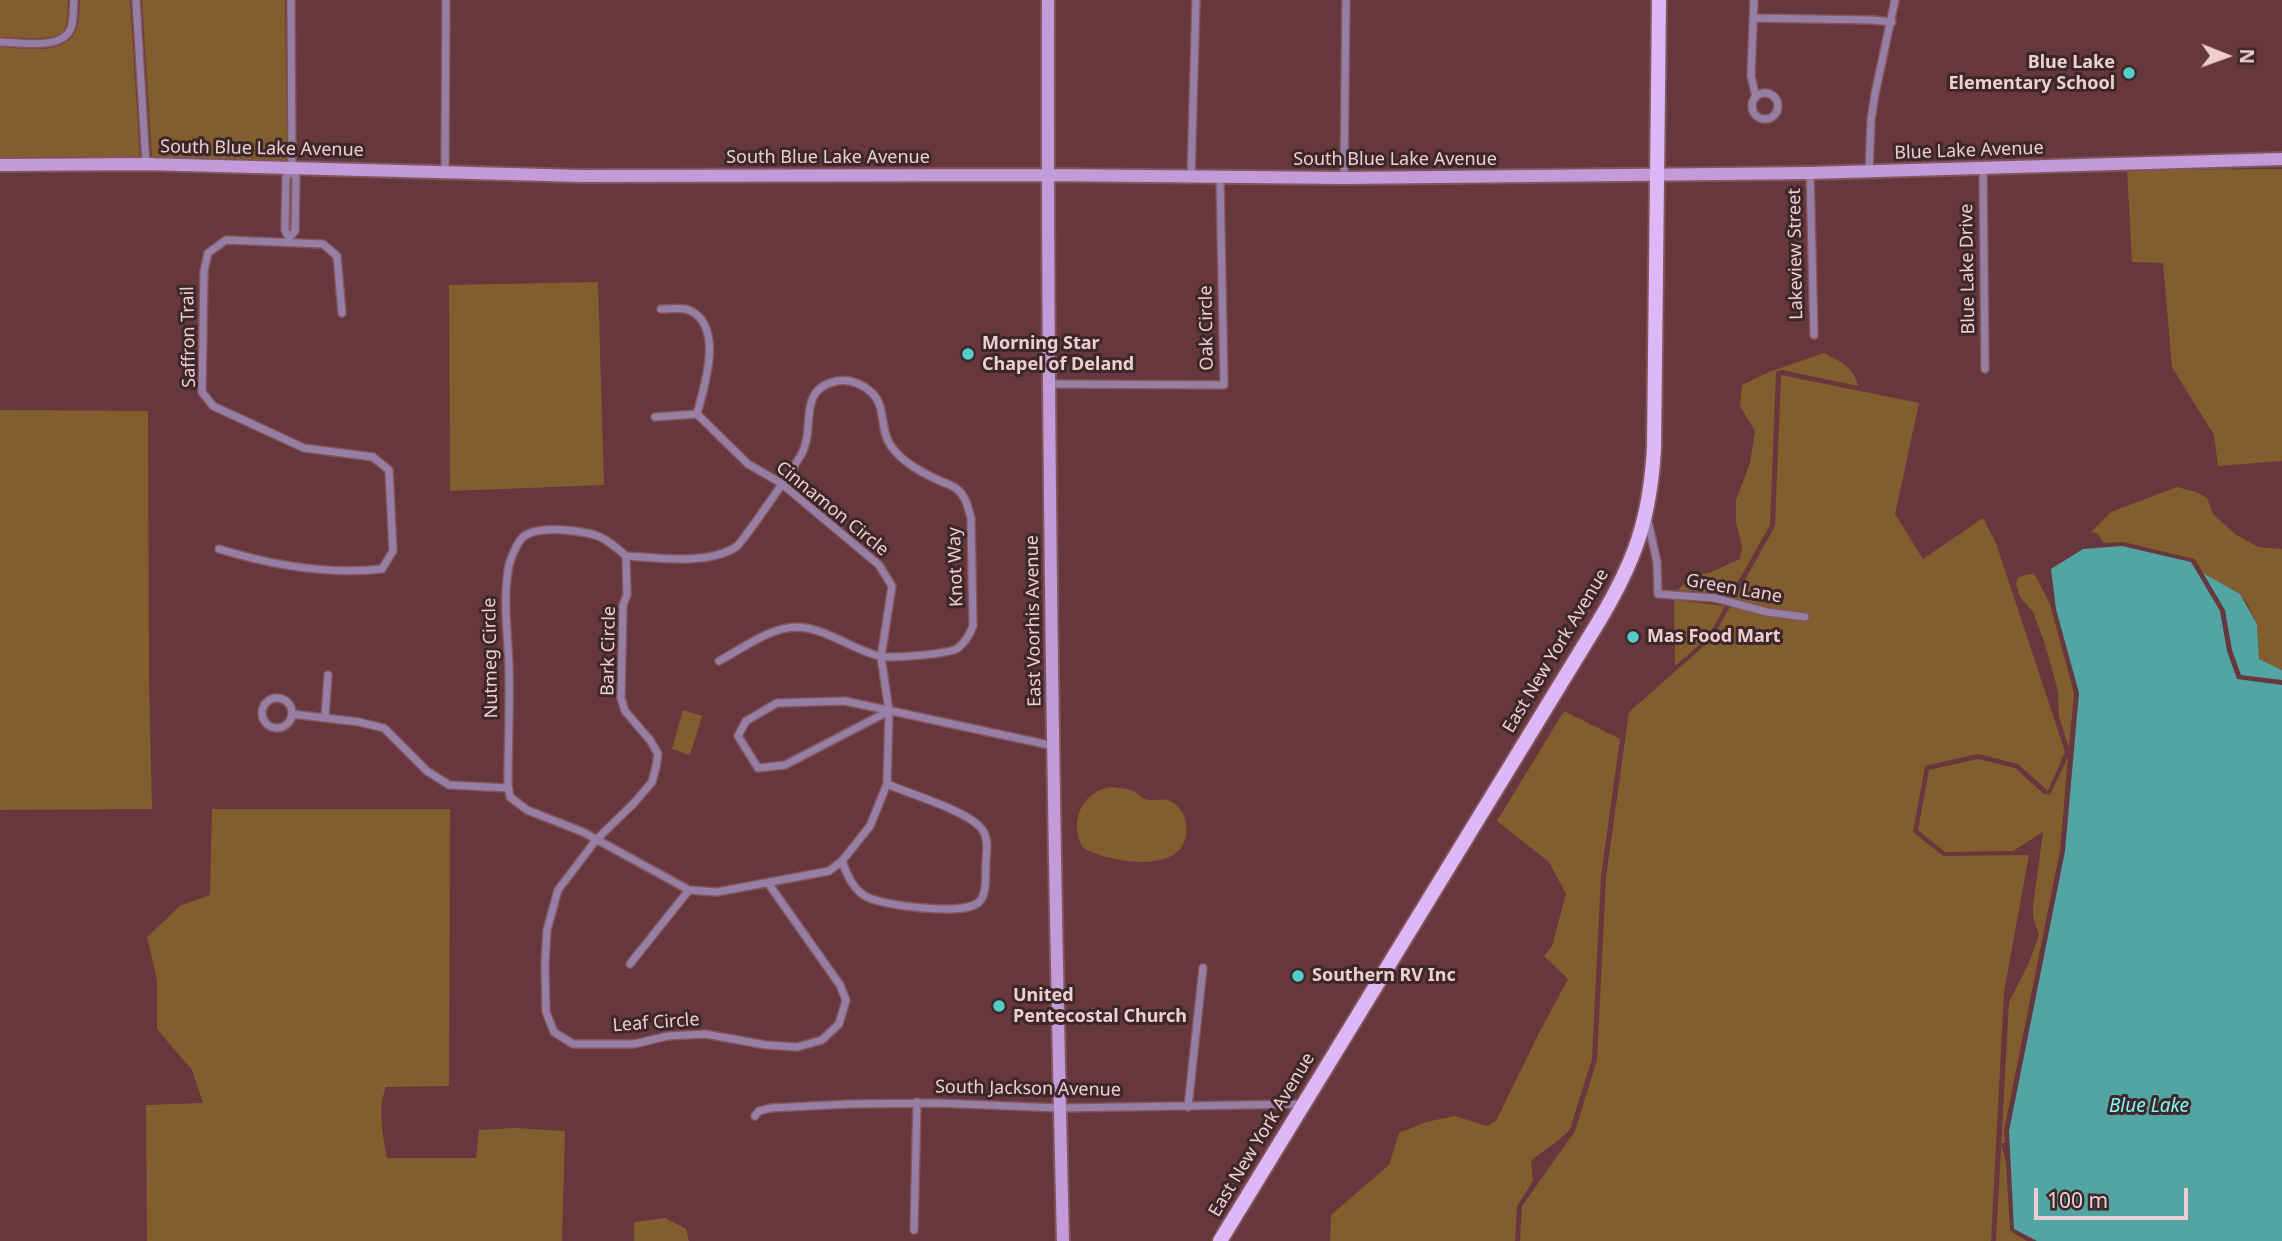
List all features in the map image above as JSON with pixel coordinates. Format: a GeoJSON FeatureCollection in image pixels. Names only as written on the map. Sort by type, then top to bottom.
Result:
{"type":"FeatureCollection","features":[{"type":"Feature","properties":{"kind":"main road","name":"East Voorhis Avenue"},"geometry":{"type":"LineString","coordinates":[[1048,0],[1048,384],[1055,937],[1063,1241]]}},
{"type":"Feature","properties":{"kind":"main road","name":"East New York Avenue"},"geometry":{"type":"LineString","coordinates":[[1220,1241],[1608,606],[1632,560],[1647,515],[1654,448],[1659,0]]}},
{"type":"Feature","properties":{"kind":"main road","name":"Blue Lake Avenue"},"geometry":{"type":"LineString","coordinates":[[1657,174],[1870,172],[2282,159]]}},
{"type":"Feature","properties":{"kind":"main road","name":"South Blue Lake Avenue"},"geometry":{"type":"LineString","coordinates":[[0,165],[146,164],[581,176],[1048,175],[1344,178],[1657,174]]}},
{"type":"Feature","properties":{"kind":"street"},"geometry":{"type":"LineString","coordinates":[[0,42],[53,43],[66,37],[72,26],[74,0]]}},
{"type":"Feature","properties":{"kind":"street"},"geometry":{"type":"LineString","coordinates":[[136,0],[146,164]]}},
{"type":"Feature","properties":{"kind":"street"},"geometry":{"type":"LineString","coordinates":[[289,240],[295,231],[296,176],[292,170],[290,0]]}},
{"type":"Feature","properties":{"kind":"street"},"geometry":{"type":"LineString","coordinates":[[445,171],[446,0]]}},
{"type":"Feature","properties":{"kind":"street"},"geometry":{"type":"LineString","coordinates":[[1191,177],[1196,0]]}},
{"type":"Feature","properties":{"kind":"street"},"geometry":{"type":"LineString","coordinates":[[1344,178],[1346,0]]}},
{"type":"Feature","properties":{"kind":"street"},"geometry":{"type":"LineString","coordinates":[[1754,0],[1751,76],[1756,97]]}},
{"type":"Feature","properties":{"kind":"street"},"geometry":{"type":"LineString","coordinates":[[1870,172],[1871,120],[1895,0]]}},
{"type":"Feature","properties":{"kind":"street"},"geometry":{"type":"LineString","coordinates":[[1754,18],[1892,22]]}},
{"type":"Feature","properties":{"kind":"street","name":"Blue Lake Drive"},"geometry":{"type":"LineString","coordinates":[[1983,168],[1985,369]]}},
{"type":"Feature","properties":{"kind":"street","name":"Lakeview Street"},"geometry":{"type":"LineString","coordinates":[[1810,173],[1814,335]]}},
{"type":"Feature","properties":{"kind":"street","name":"Oak Circle"},"geometry":{"type":"LineString","coordinates":[[1048,384],[1224,385],[1220,177]]}},
{"type":"Feature","properties":{"kind":"street","name":"Saffron Trail"},"geometry":{"type":"LineString","coordinates":[[219,549],[257,560],[302,568],[360,572],[382,569],[393,551],[389,470],[373,457],[304,448],[213,405],[202,392],[204,271],[208,253],[226,240],[289,240],[323,244],[337,256],[342,313]]}},
{"type":"Feature","properties":{"kind":"street"},"geometry":{"type":"LineString","coordinates":[[655,417],[697,414],[708,376],[710,352],[706,328],[699,316],[687,309],[662,309]]}},
{"type":"Feature","properties":{"kind":"street","name":"Knot Way"},"geometry":{"type":"LineString","coordinates":[[719,661],[768,635],[797,627],[831,636],[881,657],[947,653],[968,637],[974,626],[971,518],[966,502],[957,489],[918,471],[891,446],[884,432],[880,404],[873,393],[849,380],[836,381],[823,387],[812,399],[807,414],[808,431],[804,451],[781,483]]}},
{"type":"Feature","properties":{"kind":"street","name":"Cinnamon Circle"},"geometry":{"type":"LineString","coordinates":[[689,890],[717,892],[829,871],[842,860],[870,826],[887,784],[889,711],[881,657],[892,586],[879,565],[781,483],[748,464],[697,414]]}},
{"type":"Feature","properties":{"kind":"street"},"geometry":{"type":"LineString","coordinates":[[626,556],[714,557],[738,546],[781,483]]}},
{"type":"Feature","properties":{"kind":"street","name":"Green Lane"},"geometry":{"type":"LineString","coordinates":[[1647,515],[1657,562],[1658,594],[1715,598],[1767,612],[1805,617]]}},
{"type":"Feature","properties":{"kind":"street","name":"Nutmeg Circle"},"geometry":{"type":"LineString","coordinates":[[508,788],[509,671],[505,616],[508,567],[515,551],[523,537],[537,531],[557,529],[593,532],[626,556]]}},
{"type":"Feature","properties":{"kind":"street","name":"Bark Circle"},"geometry":{"type":"LineString","coordinates":[[596,840],[652,782],[658,754],[625,710],[621,698],[626,556]]}},
{"type":"Feature","properties":{"kind":"street"},"geometry":{"type":"LineString","coordinates":[[325,717],[328,675]]}},
{"type":"Feature","properties":{"kind":"street"},"geometry":{"type":"LineString","coordinates":[[279,697],[288,702],[292,714],[286,725],[276,728],[264,721],[261,711],[269,699],[279,697]]}},
{"type":"Feature","properties":{"kind":"street"},"geometry":{"type":"LineString","coordinates":[[889,711],[785,765],[758,768],[738,736],[746,721],[777,703],[845,701],[1054,746]]}},
{"type":"Feature","properties":{"kind":"street"},"geometry":{"type":"LineString","coordinates":[[292,714],[359,722],[384,729],[427,771],[449,785],[508,788],[510,797],[527,810],[583,832],[689,890],[630,964]]}},
{"type":"Feature","properties":{"kind":"street"},"geometry":{"type":"LineString","coordinates":[[842,860],[849,879],[862,895],[877,902],[967,909],[978,904],[984,894],[987,841],[981,828],[970,818],[887,784]]}},
{"type":"Feature","properties":{"kind":"street","name":"Leaf Circle"},"geometry":{"type":"LineString","coordinates":[[596,840],[558,890],[547,930],[546,1012],[554,1032],[573,1044],[634,1044],[668,1036],[705,1034],[766,1045],[797,1047],[822,1040],[839,1024],[846,1000],[840,985],[768,883]]}},
{"type":"Feature","properties":{"kind":"street"},"geometry":{"type":"LineString","coordinates":[[1188,1107],[1203,968]]}},
{"type":"Feature","properties":{"kind":"street"},"geometry":{"type":"LineString","coordinates":[[914,1230],[917,1102]]}},
{"type":"Feature","properties":{"kind":"street","name":"South Jackson Avenue"},"geometry":{"type":"LineString","coordinates":[[755,1116],[759,1111],[771,1108],[917,1102],[1059,1108],[1303,1104]]}},
{"type":"Feature","properties":{"kind":"shaded area"},"geometry":{"type":"Polygon","coordinates":[[[0,0],[68,0],[64,30],[50,37],[0,37],[0,0]]]}},
{"type":"Feature","properties":{"kind":"shaded area"},"geometry":{"type":"Polygon","coordinates":[[[80,0],[130,0],[140,159],[0,160],[0,47],[44,49],[64,43],[72,37],[77,28],[80,0]]]}},
{"type":"Feature","properties":{"kind":"shaded area"},"geometry":{"type":"Polygon","coordinates":[[[142,0],[285,0],[287,162],[152,159],[142,0]]]}},
{"type":"Feature","properties":{"kind":"shaded area"},"geometry":{"type":"Polygon","coordinates":[[[2282,169],[2282,461],[2218,466],[2214,435],[2172,367],[2163,263],[2132,262],[2127,170],[2282,169]]]}},
{"type":"Feature","properties":{"kind":"shaded area"},"geometry":{"type":"Polygon","coordinates":[[[598,282],[604,485],[450,491],[449,285],[598,282]]]}},
{"type":"Feature","properties":{"kind":"shaded area"},"geometry":{"type":"Polygon","coordinates":[[[1824,353],[1849,369],[1858,386],[1782,370],[1776,372],[1770,525],[1730,596],[1677,590],[1696,575],[1709,573],[1740,559],[1742,546],[1736,522],[1736,500],[1750,463],[1755,431],[1740,406],[1742,385],[1769,372],[1824,353]]]}},
{"type":"Feature","properties":{"kind":"shaded area"},"geometry":{"type":"Polygon","coordinates":[[[1781,375],[1919,403],[1895,514],[1923,559],[1983,518],[1996,543],[2065,752],[2048,791],[2018,764],[1978,754],[1925,766],[1913,832],[1943,856],[2029,855],[2004,992],[1991,1241],[1520,1241],[1522,1206],[1575,1131],[1597,1060],[1606,877],[1629,712],[1712,639],[1775,526],[1781,375]]]}},
{"type":"Feature","properties":{"kind":"shaded area"},"geometry":{"type":"Polygon","coordinates":[[[0,410],[148,411],[152,809],[0,810],[0,410]]]}},
{"type":"Feature","properties":{"kind":"shaded area"},"geometry":{"type":"Polygon","coordinates":[[[2177,487],[2207,498],[2213,514],[2235,534],[2258,547],[2282,549],[2282,670],[2259,659],[2257,624],[2240,594],[2203,573],[2195,559],[2123,542],[2104,543],[2097,533],[2091,532],[2111,512],[2177,487]]]}},
{"type":"Feature","properties":{"kind":"shaded area"},"geometry":{"type":"Polygon","coordinates":[[[2034,573],[2050,604],[2074,693],[2069,748],[2059,717],[2058,691],[2044,641],[2033,612],[2020,597],[2016,584],[2018,577],[2034,573]]]}},
{"type":"Feature","properties":{"kind":"shaded area"},"geometry":{"type":"Polygon","coordinates":[[[1674,600],[1725,606],[1708,637],[1675,666],[1674,600]]]}},
{"type":"Feature","properties":{"kind":"shaded area"},"geometry":{"type":"Polygon","coordinates":[[[683,710],[702,716],[690,755],[672,749],[683,710]]]}},
{"type":"Feature","properties":{"kind":"shaded area"},"geometry":{"type":"Polygon","coordinates":[[[1564,711],[1620,739],[1601,876],[1592,1059],[1570,1129],[1531,1161],[1533,1181],[1517,1206],[1515,1241],[1330,1241],[1331,1215],[1389,1165],[1399,1133],[1426,1122],[1455,1116],[1487,1126],[1496,1121],[1568,979],[1544,956],[1552,946],[1566,894],[1549,862],[1497,821],[1564,711]]]}},
{"type":"Feature","properties":{"kind":"shaded area"},"geometry":{"type":"Polygon","coordinates":[[[2068,757],[2060,850],[2004,1130],[2005,1143],[2001,1143],[2009,1002],[2028,965],[2039,935],[2033,917],[2033,906],[2043,832],[2013,851],[1945,852],[1918,830],[1929,770],[1978,759],[2015,768],[2044,794],[2050,795],[2068,757]]]}},
{"type":"Feature","properties":{"kind":"shaded area"},"geometry":{"type":"Polygon","coordinates":[[[1111,787],[1131,790],[1148,800],[1167,800],[1177,806],[1186,824],[1185,841],[1176,852],[1163,859],[1147,862],[1111,858],[1082,847],[1077,827],[1081,809],[1092,794],[1111,787]]]}},
{"type":"Feature","properties":{"kind":"shaded area"},"geometry":{"type":"Polygon","coordinates":[[[212,809],[450,809],[449,1086],[386,1087],[381,1114],[387,1158],[476,1158],[479,1130],[514,1128],[565,1131],[562,1241],[147,1241],[146,1105],[203,1103],[192,1070],[157,1029],[157,980],[147,937],[180,906],[210,895],[212,809]]]}},
{"type":"Feature","properties":{"kind":"shaded area"},"geometry":{"type":"Polygon","coordinates":[[[2001,1144],[2006,1162],[2010,1231],[2027,1241],[1996,1241],[2001,1144]]]}},
{"type":"Feature","properties":{"kind":"shaded area"},"geometry":{"type":"Polygon","coordinates":[[[665,1218],[686,1229],[689,1241],[634,1241],[634,1222],[665,1218]]]}},
{"type":"Feature","properties":{"kind":"water","name":"Blue Lake"},"geometry":{"type":"Polygon","coordinates":[[[2122,546],[2191,562],[2220,611],[2227,651],[2237,679],[2282,685],[2282,1241],[2037,1241],[2014,1229],[2009,1131],[2065,851],[2079,693],[2056,609],[2051,569],[2083,549],[2122,546]]]}},
{"type":"Feature","properties":{"kind":"water"},"geometry":{"type":"Polygon","coordinates":[[[2203,573],[2240,594],[2257,624],[2259,659],[2282,670],[2282,680],[2241,675],[2232,650],[2225,610],[2203,573]]]}},
{"type":"Feature","properties":{"kind":"place","name":"Blue Lake Elementary School"},"geometry":{"type":"Point","coordinates":[2129,73]}},
{"type":"Feature","properties":{"kind":"place","name":"Morning Star Chapel of Deland"},"geometry":{"type":"Point","coordinates":[968,354]}},
{"type":"Feature","properties":{"kind":"place","name":"Mas Food Mart"},"geometry":{"type":"Point","coordinates":[1633,637]}},
{"type":"Feature","properties":{"kind":"place","name":"Southern RV Inc"},"geometry":{"type":"Point","coordinates":[1298,976]}},
{"type":"Feature","properties":{"kind":"place","name":"United Pentecostal Church"},"geometry":{"type":"Point","coordinates":[999,1006]}}]}
